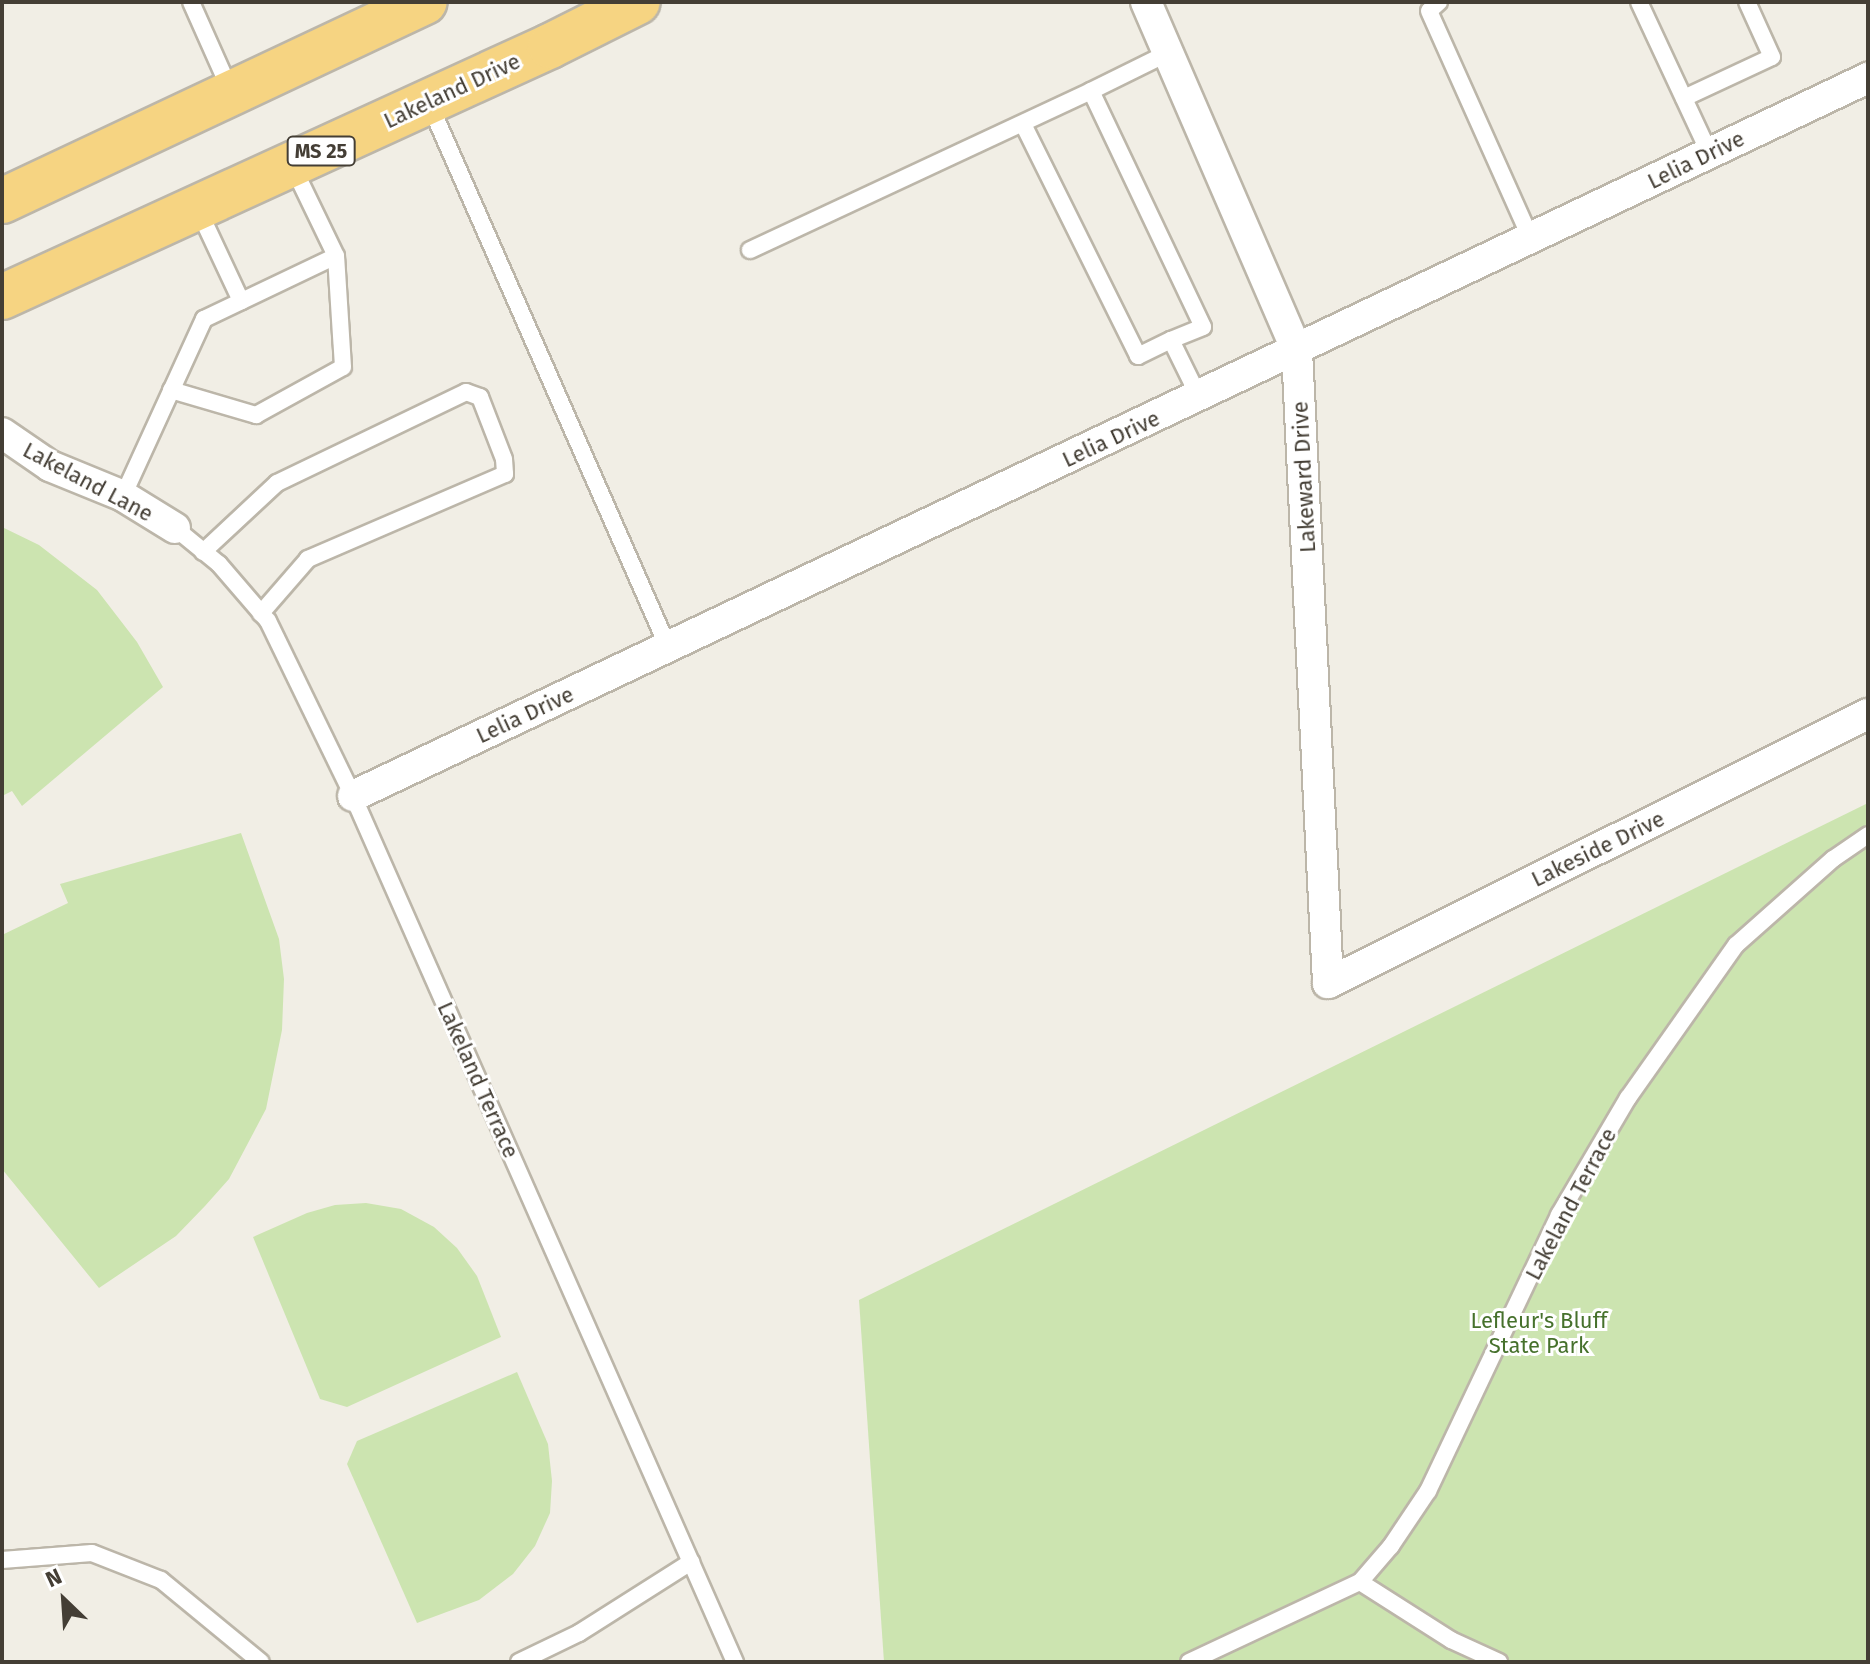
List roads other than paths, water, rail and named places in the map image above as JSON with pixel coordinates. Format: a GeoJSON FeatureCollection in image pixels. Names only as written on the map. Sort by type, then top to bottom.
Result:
{"type":"FeatureCollection","features":[{"type":"Feature","properties":{"kind":"highway"},"geometry":{"type":"LineString","coordinates":[[2,201],[424,2]]}},
{"type":"Feature","properties":{"kind":"highway","name":"Lakeland Drive"},"geometry":{"type":"LineString","coordinates":[[2,297],[638,2]]}},
{"type":"Feature","properties":{"kind":"street","name":"Lakeward Drive"},"geometry":{"type":"LineString","coordinates":[[1146,2],[1297,351],[1328,983]]}},
{"type":"Feature","properties":{"kind":"street","name":"Lelia Drive"},"geometry":{"type":"LineString","coordinates":[[353,796],[1868,78]]}},
{"type":"Feature","properties":{"kind":"street","name":"Lakeland Lane"},"geometry":{"type":"LineString","coordinates":[[2,433],[50,466],[123,496],[175,528]]}},
{"type":"Feature","properties":{"kind":"street","name":"Lakeside Drive"},"geometry":{"type":"LineString","coordinates":[[1328,983],[1868,714]]}},
{"type":"Feature","properties":{"kind":"lane"},"geometry":{"type":"LineString","coordinates":[[191,2],[231,94]]}},
{"type":"Feature","properties":{"kind":"lane"},"geometry":{"type":"LineString","coordinates":[[1439,2],[1429,11],[1531,239]]}},
{"type":"Feature","properties":{"kind":"lane"},"geometry":{"type":"LineString","coordinates":[[1639,2],[1710,154]]}},
{"type":"Feature","properties":{"kind":"lane"},"geometry":{"type":"LineString","coordinates":[[1684,98],[1772,57],[1747,2]]}},
{"type":"Feature","properties":{"kind":"lane"},"geometry":{"type":"LineString","coordinates":[[750,250],[1166,54]]}},
{"type":"Feature","properties":{"kind":"lane"},"geometry":{"type":"LineString","coordinates":[[1023,124],[1138,356],[1203,327],[1091,91]]}},
{"type":"Feature","properties":{"kind":"lane"},"geometry":{"type":"LineString","coordinates":[[428,102],[668,647]]}},
{"type":"Feature","properties":{"kind":"lane"},"geometry":{"type":"LineString","coordinates":[[171,390],[256,415],[343,367],[336,256],[292,165]]}},
{"type":"Feature","properties":{"kind":"lane"},"geometry":{"type":"LineString","coordinates":[[198,207],[241,301]]}},
{"type":"Feature","properties":{"kind":"lane"},"geometry":{"type":"LineString","coordinates":[[123,496],[204,319],[336,256]]}},
{"type":"Feature","properties":{"kind":"lane"},"geometry":{"type":"LineString","coordinates":[[1171,340],[1199,397]]}},
{"type":"Feature","properties":{"kind":"lane"},"geometry":{"type":"LineString","coordinates":[[203,552],[277,483],[466,392],[480,397],[504,459],[505,474],[308,559],[261,613]]}},
{"type":"Feature","properties":{"kind":"lane","name":"Lakeland Terrace"},"geometry":{"type":"LineString","coordinates":[[175,528],[203,552],[261,613],[353,796],[735,1662]]}},
{"type":"Feature","properties":{"kind":"lane","name":"Lakeland Terrace"},"geometry":{"type":"LineString","coordinates":[[1189,1662],[1360,1582],[1391,1546],[1428,1491],[1559,1215],[1628,1098],[1736,945],[1833,859],[1868,835]]}},
{"type":"Feature","properties":{"kind":"lane"},"geometry":{"type":"LineString","coordinates":[[2,1560],[92,1553],[161,1580],[261,1662]]}},
{"type":"Feature","properties":{"kind":"lane"},"geometry":{"type":"LineString","coordinates":[[519,1662],[579,1633],[691,1562]]}},
{"type":"Feature","properties":{"kind":"lane"},"geometry":{"type":"LineString","coordinates":[[1360,1582],[1451,1640],[1499,1662]]}},
{"type":"Feature","properties":{"kind":"park label","name":"Lefleur's Bluff State Park"},"geometry":{"type":"Point","coordinates":[1539,1332]}}]}
